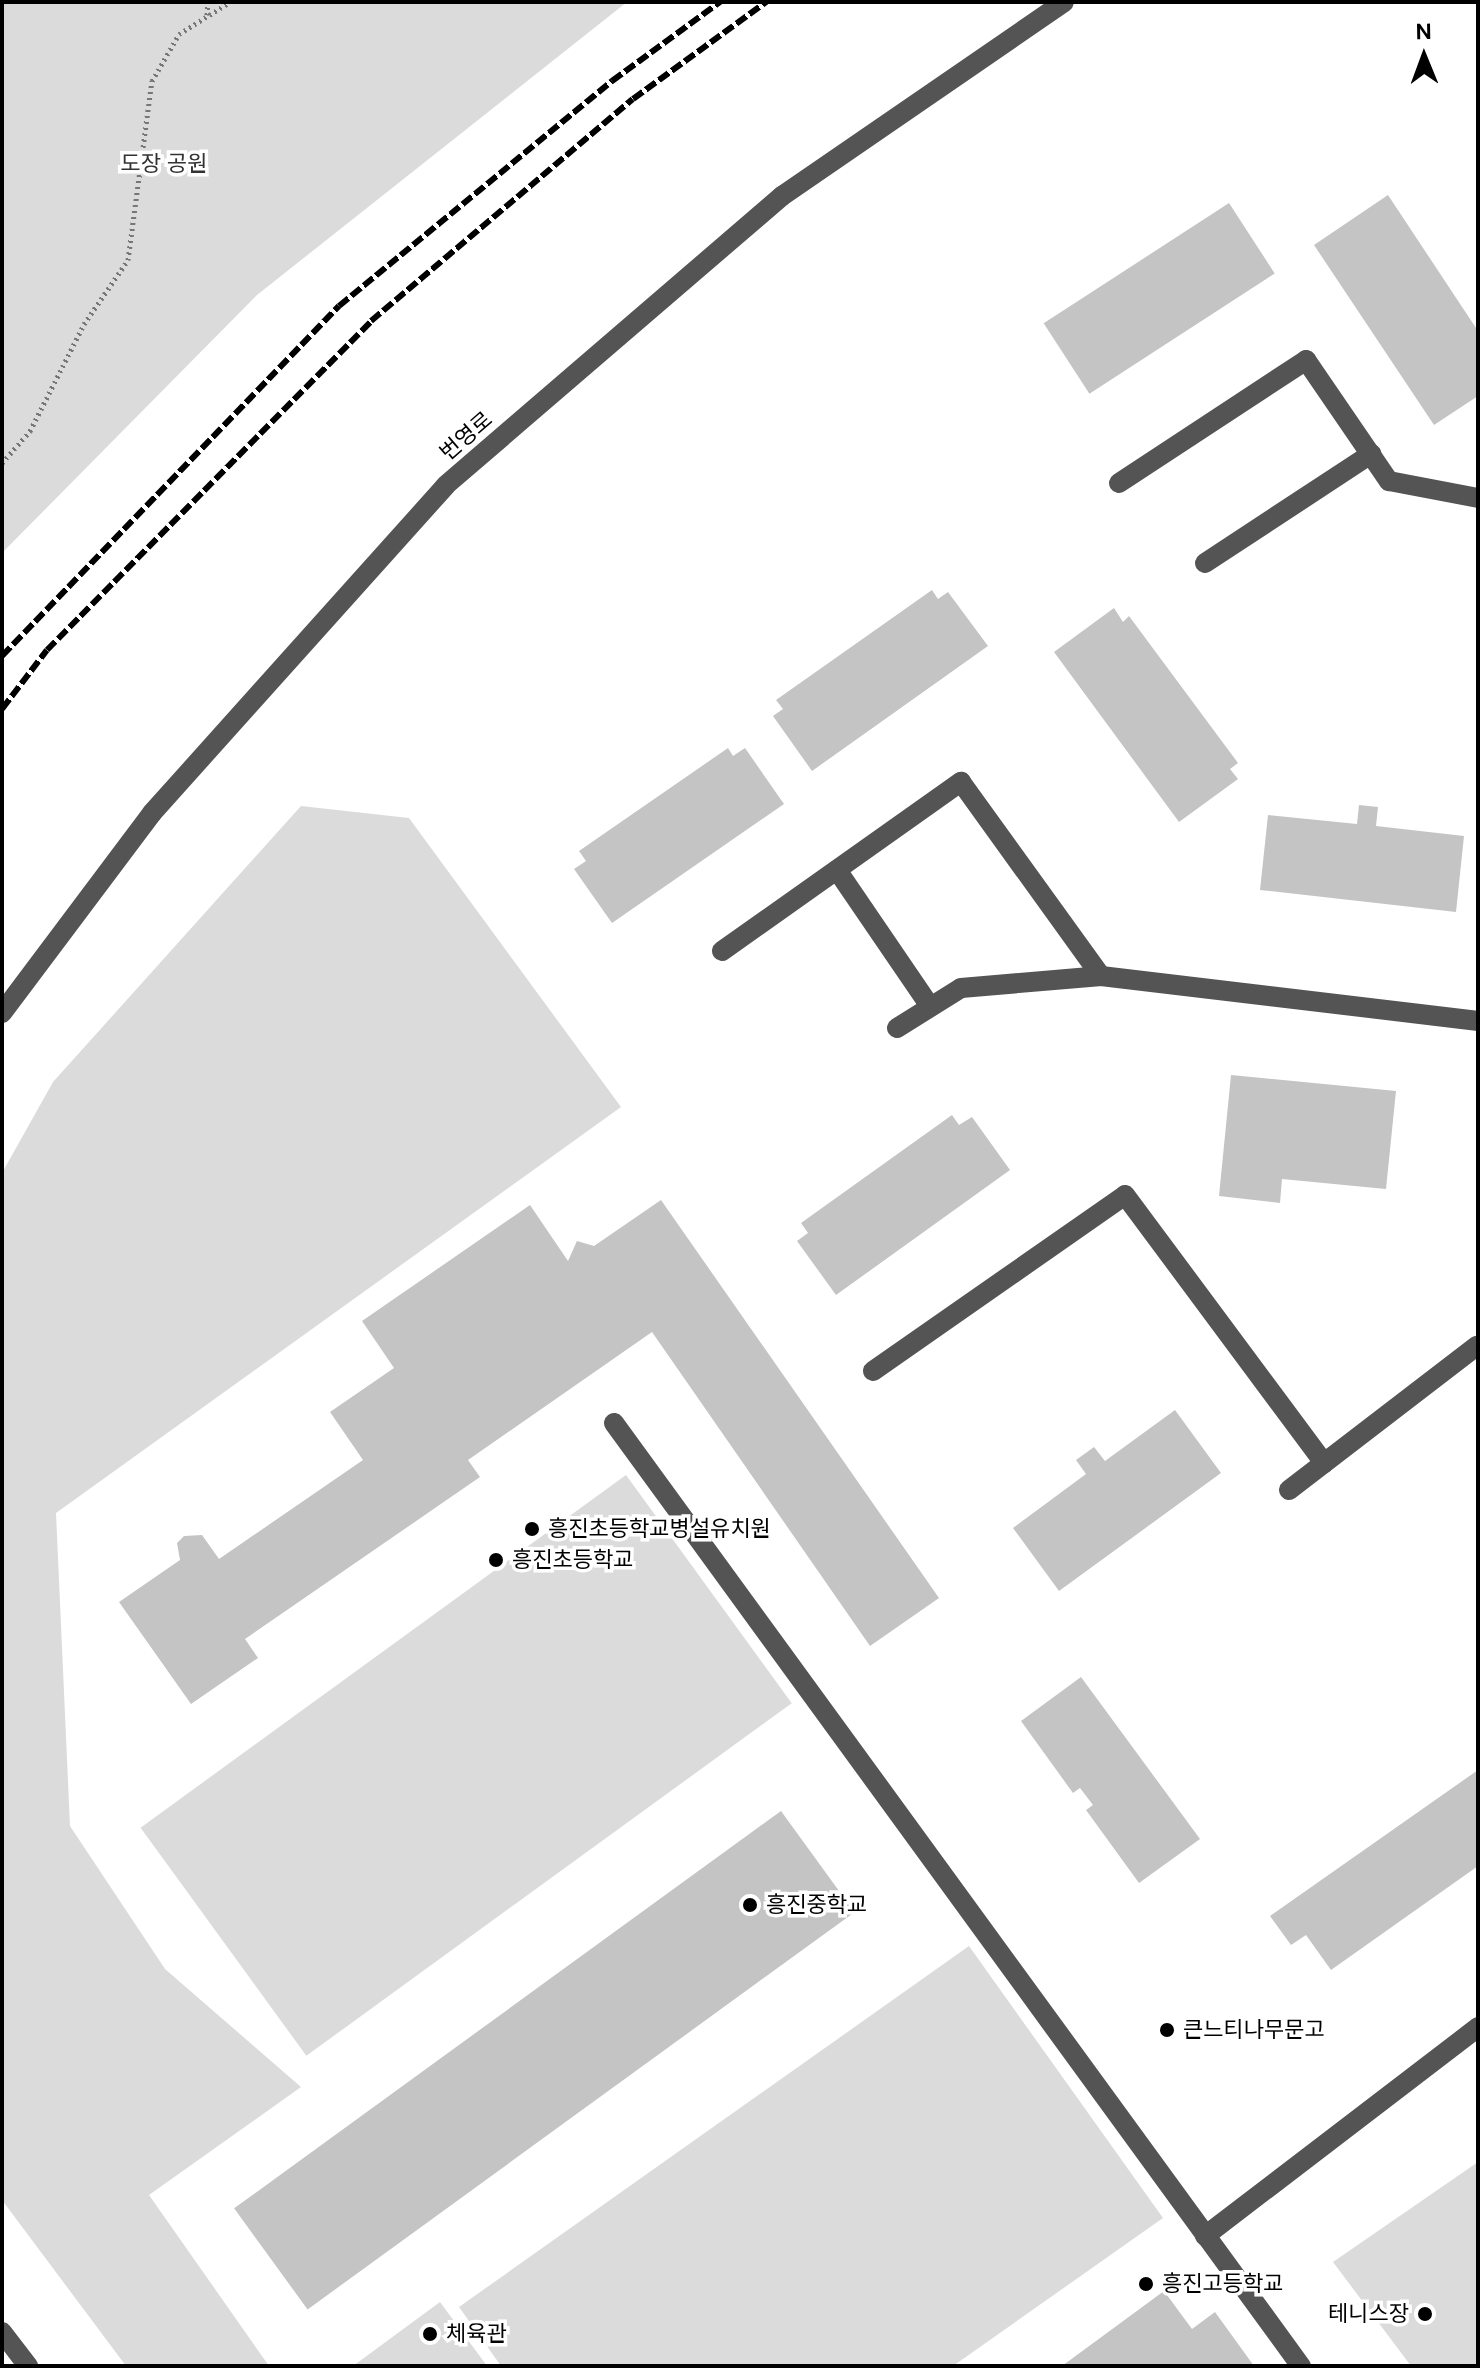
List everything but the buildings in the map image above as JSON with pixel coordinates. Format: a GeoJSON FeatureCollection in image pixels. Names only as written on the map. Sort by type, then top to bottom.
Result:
{"type":"FeatureCollection","features":[{"type":"Feature","properties":{"kind":"street","name":"번영로"},"geometry":{"type":"LineString","coordinates":[[2,1013],[152,813],[446,485],[782,196],[1064,2]]}},
{"type":"Feature","properties":{"kind":"street"},"geometry":{"type":"LineString","coordinates":[[1119,483],[1306,360],[1389,481],[1478,498]]}},
{"type":"Feature","properties":{"kind":"street"},"geometry":{"type":"LineString","coordinates":[[1205,563],[1371,454]]}},
{"type":"Feature","properties":{"kind":"street"},"geometry":{"type":"LineString","coordinates":[[722,951],[961,782],[1101,976]]}},
{"type":"Feature","properties":{"kind":"street"},"geometry":{"type":"LineString","coordinates":[[837,870],[929,1005]]}},
{"type":"Feature","properties":{"kind":"street"},"geometry":{"type":"LineString","coordinates":[[897,1028],[929,1005],[961,988],[1101,976],[1478,1021]]}},
{"type":"Feature","properties":{"kind":"street"},"geometry":{"type":"LineString","coordinates":[[873,1371],[1125,1195],[1324,1463]]}},
{"type":"Feature","properties":{"kind":"street"},"geometry":{"type":"LineString","coordinates":[[1289,1490],[1478,1346],[1478,1338]]}},
{"type":"Feature","properties":{"kind":"street"},"geometry":{"type":"LineString","coordinates":[[614,1423],[1301,2366]]}},
{"type":"Feature","properties":{"kind":"street"},"geometry":{"type":"LineString","coordinates":[[1205,2236],[1478,2027]]}},
{"type":"Feature","properties":{"kind":"street"},"geometry":{"type":"LineString","coordinates":[[2,2332],[28,2366]]}},
{"type":"Feature","properties":{"kind":"path"},"geometry":{"type":"LineString","coordinates":[[206,16],[208,2]]}},
{"type":"Feature","properties":{"kind":"path"},"geometry":{"type":"LineString","coordinates":[[2,463],[30,431],[84,324],[128,260],[152,81],[179,34],[230,2]]}},
{"type":"Feature","properties":{"kind":"green space","name":"도장 공원"},"geometry":{"type":"Polygon","coordinates":[[[2,2],[627,2],[257,295],[2,553],[2,2]]]}},
{"type":"Feature","properties":{"kind":"green space"},"geometry":{"type":"Polygon","coordinates":[[[301,806],[409,818],[621,1107],[56,1513],[70,1826],[165,1969],[301,2087],[149,2195],[269,2366],[126,2366],[2,2200],[2,1173],[53,1082],[301,806]]]}},
{"type":"Feature","properties":{"kind":"green space"},"geometry":{"type":"Polygon","coordinates":[[[626,1475],[792,1703],[306,2056],[141,1828],[626,1475]]]}},
{"type":"Feature","properties":{"kind":"green space"},"geometry":{"type":"Polygon","coordinates":[[[969,1946],[1163,2218],[953,2366],[501,2366],[459,2307],[969,1946]]]}},
{"type":"Feature","properties":{"kind":"green space","name":"테니스장"},"geometry":{"type":"Polygon","coordinates":[[[1478,2162],[1478,2366],[1411,2366],[1333,2262],[1478,2162]]]}},
{"type":"Feature","properties":{"kind":"green space","name":"체육관"},"geometry":{"type":"Polygon","coordinates":[[[440,2302],[487,2366],[353,2366],[440,2302]]]}},
{"type":"Feature","properties":{"kind":"railway"},"geometry":{"type":"LineString","coordinates":[[2,656],[339,306],[612,81],[720,2]]}},
{"type":"Feature","properties":{"kind":"railway"},"geometry":{"type":"LineString","coordinates":[[2,709],[47,650],[371,321],[633,99],[766,2]]}},
{"type":"Feature","properties":{"kind":"place","name":"흥진초등학교병설유치원"},"geometry":{"type":"Point","coordinates":[532,1529]}},
{"type":"Feature","properties":{"kind":"place","name":"흥진초등학교"},"geometry":{"type":"Point","coordinates":[496,1560]}},
{"type":"Feature","properties":{"kind":"place","name":"흥진중학교"},"geometry":{"type":"Point","coordinates":[750,1905]}},
{"type":"Feature","properties":{"kind":"place","name":"큰느티나무문고"},"geometry":{"type":"Point","coordinates":[1167,2030]}},
{"type":"Feature","properties":{"kind":"place","name":"흥진고등학교"},"geometry":{"type":"Point","coordinates":[1146,2284]}},
{"type":"Feature","properties":{"kind":"place","name":"테니스장"},"geometry":{"type":"Point","coordinates":[1425,2314]}},
{"type":"Feature","properties":{"kind":"place","name":"체육관"},"geometry":{"type":"Point","coordinates":[430,2334]}}]}
